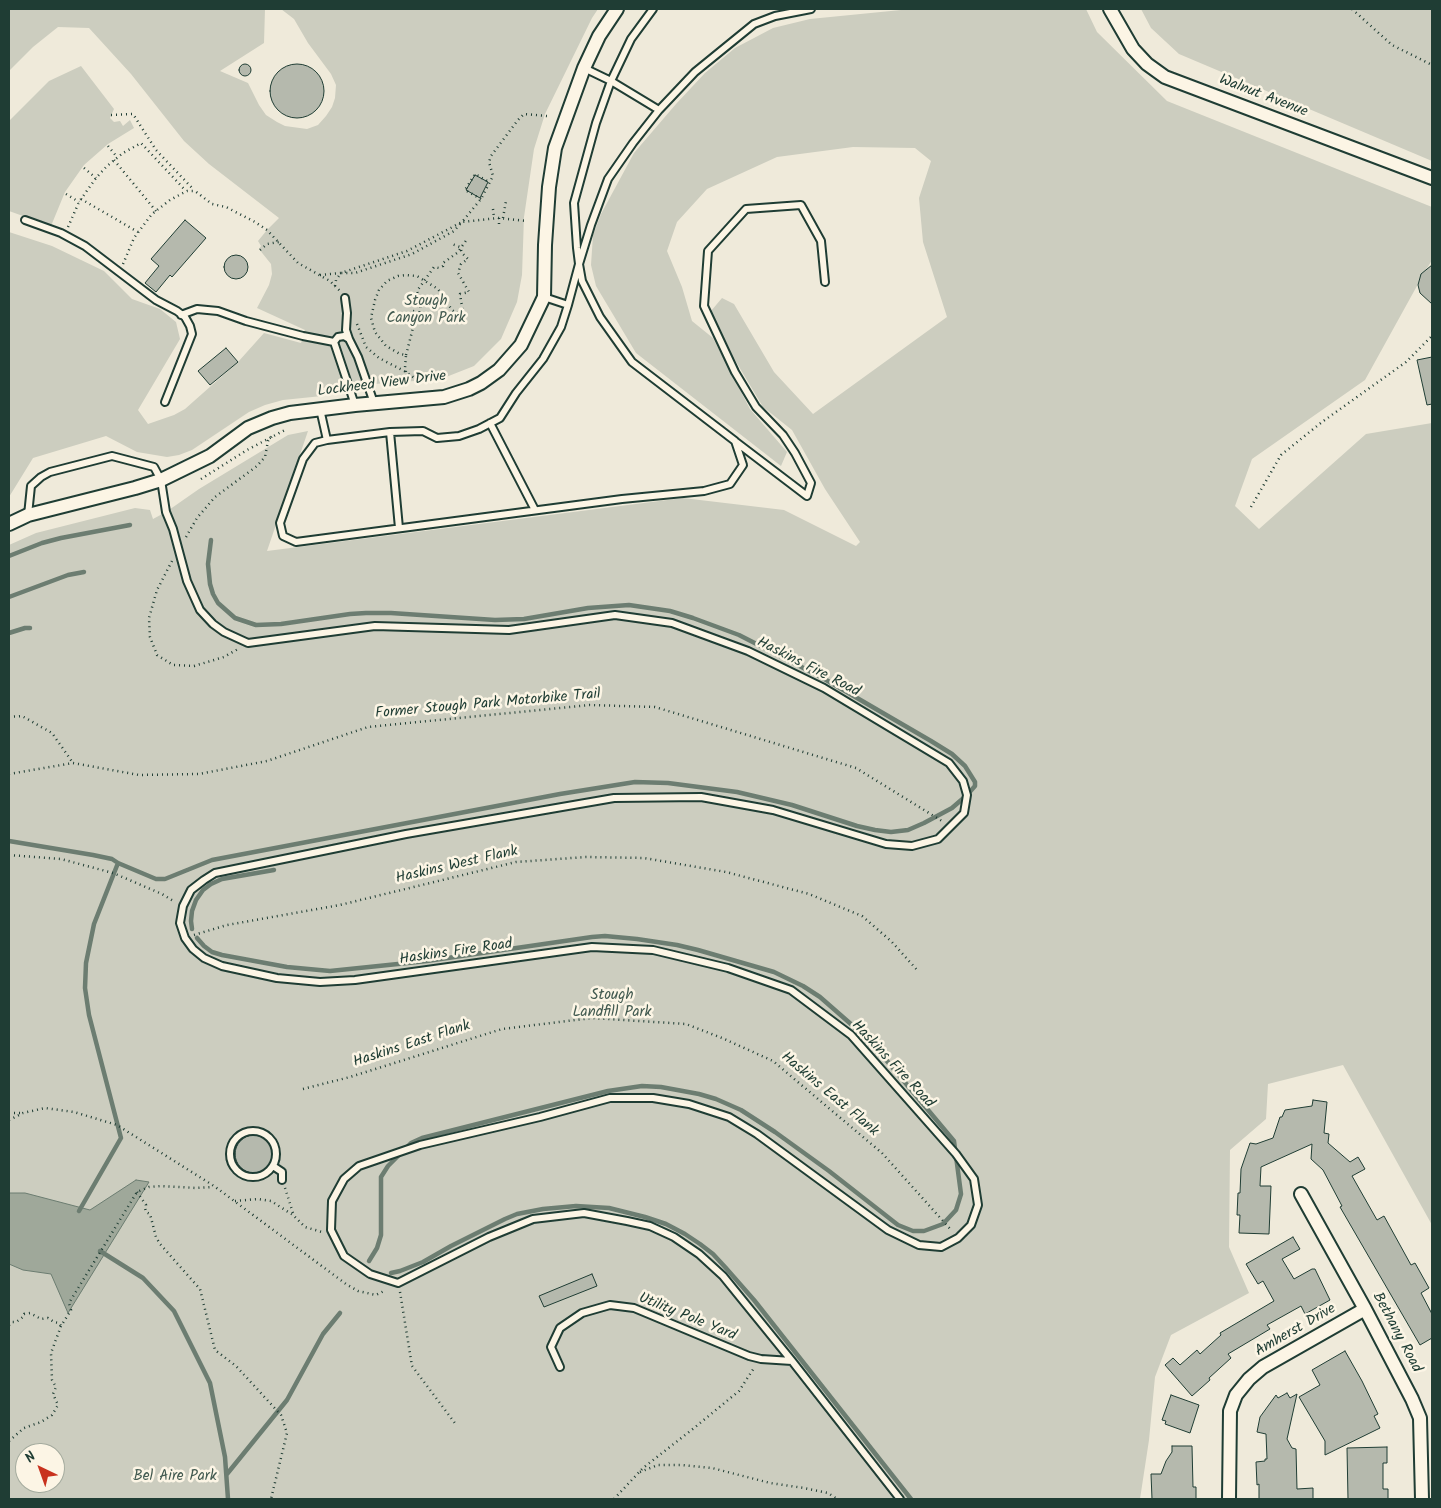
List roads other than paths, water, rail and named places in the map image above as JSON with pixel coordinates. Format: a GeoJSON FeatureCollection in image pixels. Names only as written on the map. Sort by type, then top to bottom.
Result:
{"type":"FeatureCollection","features":[{"type":"Feature","properties":{"kind":"street","name":"Lockheed View Drive"},"geometry":{"type":"LineString","coordinates":[[9,524],[28,515],[161,480],[210,456],[248,428],[264,421],[290,413],[320,409],[444,397],[469,390],[499,370],[522,344],[544,297],[545,235],[549,187],[555,148],[584,68],[599,36],[617,9]]}},
{"type":"Feature","properties":{"kind":"street","name":"Walnut Avenue"},"geometry":{"type":"LineString","coordinates":[[1110,9],[1133,49],[1147,64],[1165,77],[1432,178]]}},
{"type":"Feature","properties":{"kind":"street","name":"Bethany Road"},"geometry":{"type":"LineString","coordinates":[[1301,1194],[1365,1309],[1420,1418],[1422,1499]]}},
{"type":"Feature","properties":{"kind":"street","name":"Amherst Drive"},"geometry":{"type":"LineString","coordinates":[[1229,1499],[1230,1410],[1236,1395],[1249,1379],[1263,1367],[1365,1309]]}},
{"type":"Feature","properties":{"kind":"lane"},"geometry":{"type":"LineString","coordinates":[[653,9],[631,39],[611,81],[596,122],[574,203],[577,248],[582,281],[600,317],[632,362],[808,496],[811,483],[795,453],[783,435],[756,406],[735,372],[704,306],[708,251],[746,209],[802,205],[821,241],[825,282]]}},
{"type":"Feature","properties":{"kind":"lane"},"geometry":{"type":"LineString","coordinates":[[735,441],[743,465],[730,484],[704,491],[622,499],[296,542],[283,536],[280,523],[303,459],[315,443],[390,432],[423,430],[437,438],[459,436],[479,429],[500,418],[516,393],[543,359],[561,327],[591,225],[608,179],[633,143],[659,110],[695,72],[754,24],[775,16],[811,9]]}},
{"type":"Feature","properties":{"kind":"lane"},"geometry":{"type":"LineString","coordinates":[[584,68],[611,81],[659,110]]}},
{"type":"Feature","properties":{"kind":"lane"},"geometry":{"type":"LineString","coordinates":[[26,220],[76,240],[156,300],[185,318],[192,334],[165,402]]}},
{"type":"Feature","properties":{"kind":"lane"},"geometry":{"type":"LineString","coordinates":[[544,297],[568,305]]}},
{"type":"Feature","properties":{"kind":"lane"},"geometry":{"type":"LineString","coordinates":[[345,298],[347,313],[346,330],[358,357],[374,403]]}},
{"type":"Feature","properties":{"kind":"lane"},"geometry":{"type":"LineString","coordinates":[[181,315],[197,309],[218,311],[246,321],[334,342]]}},
{"type":"Feature","properties":{"kind":"lane"},"geometry":{"type":"LineString","coordinates":[[334,342],[338,337],[344,336],[349,339]]}},
{"type":"Feature","properties":{"kind":"lane"},"geometry":{"type":"LineString","coordinates":[[334,342],[355,405]]}},
{"type":"Feature","properties":{"kind":"lane"},"geometry":{"type":"LineString","coordinates":[[320,409],[327,440]]}},
{"type":"Feature","properties":{"kind":"lane"},"geometry":{"type":"LineString","coordinates":[[490,423],[535,510]]}},
{"type":"Feature","properties":{"kind":"lane"},"geometry":{"type":"LineString","coordinates":[[390,432],[399,528]]}},
{"type":"Feature","properties":{"kind":"lane"},"geometry":{"type":"LineString","coordinates":[[28,515],[31,486],[50,472],[112,456],[154,467],[161,480]]}},
{"type":"Feature","properties":{"kind":"lane","name":"Haskins Fire Road"},"geometry":{"type":"LineString","coordinates":[[161,480],[166,512],[173,529],[187,581],[200,610],[213,624],[224,632],[248,643],[375,626],[509,630],[615,615],[672,623],[748,651],[824,688],[950,763],[964,781],[967,795],[964,813],[938,839],[912,846],[886,844],[773,810],[701,797],[614,798],[406,834],[215,873],[191,890],[182,906],[180,923],[185,938],[193,949],[204,958],[222,966],[278,978],[320,982],[355,980],[592,947],[653,950],[728,968],[792,990],[851,1035],[956,1154],[974,1179],[978,1205],[970,1225],[958,1238],[941,1247],[918,1245],[888,1230],[757,1134],[729,1117],[689,1104],[653,1098],[610,1098],[540,1117],[420,1145],[359,1166],[344,1179],[332,1201],[331,1230],[344,1256],[370,1274],[398,1283],[489,1237],[533,1219],[584,1213],[650,1226],[674,1237],[699,1254],[724,1276],[792,1361]]}},
{"type":"Feature","properties":{"kind":"lane"},"geometry":{"type":"LineString","coordinates":[[258,1131],[265,1134],[274,1144],[276,1152],[273,1166],[261,1176],[246,1176],[234,1166],[230,1151],[232,1144],[243,1133],[258,1131]]}},
{"type":"Feature","properties":{"kind":"lane"},"geometry":{"type":"LineString","coordinates":[[273,1166],[282,1172],[282,1180]]}},
{"type":"Feature","properties":{"kind":"lane","name":"Utility Pole Yard"},"geometry":{"type":"LineString","coordinates":[[560,1368],[551,1347],[560,1328],[582,1313],[610,1305],[634,1308],[749,1356],[761,1359],[792,1361]]}},
{"type":"Feature","properties":{"kind":"lane"},"geometry":{"type":"LineString","coordinates":[[792,1361],[900,1499]]}},
{"type":"Feature","properties":{"kind":"waterway"},"geometry":{"type":"LineString","coordinates":[[9,556],[61,538],[130,525]]}},
{"type":"Feature","properties":{"kind":"waterway"},"geometry":{"type":"LineString","coordinates":[[118,863],[156,879],[165,879],[212,860],[560,794],[635,782],[668,783],[737,792],[792,805],[857,826],[891,832],[908,830],[952,808],[975,786],[975,782],[965,766],[952,754],[931,741],[821,677],[739,635],[693,618],[670,611],[629,605],[588,608],[524,619],[495,620],[366,613],[281,624],[256,625],[235,618],[218,603],[213,594],[208,564],[211,540]]}},
{"type":"Feature","properties":{"kind":"waterway"},"geometry":{"type":"LineString","coordinates":[[9,597],[68,575],[84,572]]}},
{"type":"Feature","properties":{"kind":"waterway"},"geometry":{"type":"LineString","coordinates":[[9,633],[30,628]]}},
{"type":"Feature","properties":{"kind":"waterway"},"geometry":{"type":"LineString","coordinates":[[9,841],[93,855],[112,859],[118,863],[94,924],[86,963],[85,988],[89,1015],[121,1138],[79,1211]]}},
{"type":"Feature","properties":{"kind":"waterway"},"geometry":{"type":"LineString","coordinates":[[192,929],[192,911],[196,900],[203,890],[211,884],[222,879],[274,870]]}},
{"type":"Feature","properties":{"kind":"waterway"},"geometry":{"type":"LineString","coordinates":[[197,938],[212,952],[222,955],[287,967],[330,971],[427,961],[605,936],[677,945],[698,950],[774,972],[803,986],[820,997],[882,1055],[954,1141],[961,1194],[956,1210],[943,1224],[924,1231],[913,1231],[898,1225],[829,1171],[741,1110],[699,1094],[661,1087],[642,1086],[608,1091],[422,1138],[411,1143],[388,1166],[381,1177],[381,1235],[377,1248],[369,1261]]}},
{"type":"Feature","properties":{"kind":"waterway"},"geometry":{"type":"LineString","coordinates":[[391,1273],[423,1262],[505,1219],[517,1214],[543,1209],[576,1206],[609,1208],[666,1224],[700,1244],[725,1267],[754,1300],[911,1499]]}},
{"type":"Feature","properties":{"kind":"waterway"},"geometry":{"type":"LineString","coordinates":[[100,1251],[143,1278],[174,1311],[210,1383],[225,1457],[228,1499]]}},
{"type":"Feature","properties":{"kind":"waterway"},"geometry":{"type":"LineString","coordinates":[[227,1474],[287,1400],[323,1334],[340,1313]]}},
{"type":"Feature","properties":{"kind":"park label","name":"Stough Canyon Park"},"geometry":{"type":"Point","coordinates":[426,310]}},
{"type":"Feature","properties":{"kind":"park label","name":"Stough Landfill Park"},"geometry":{"type":"Point","coordinates":[612,1004]}},
{"type":"Feature","properties":{"kind":"park label","name":"Bel Aire Park"},"geometry":{"type":"Point","coordinates":[175,1477]}}]}
